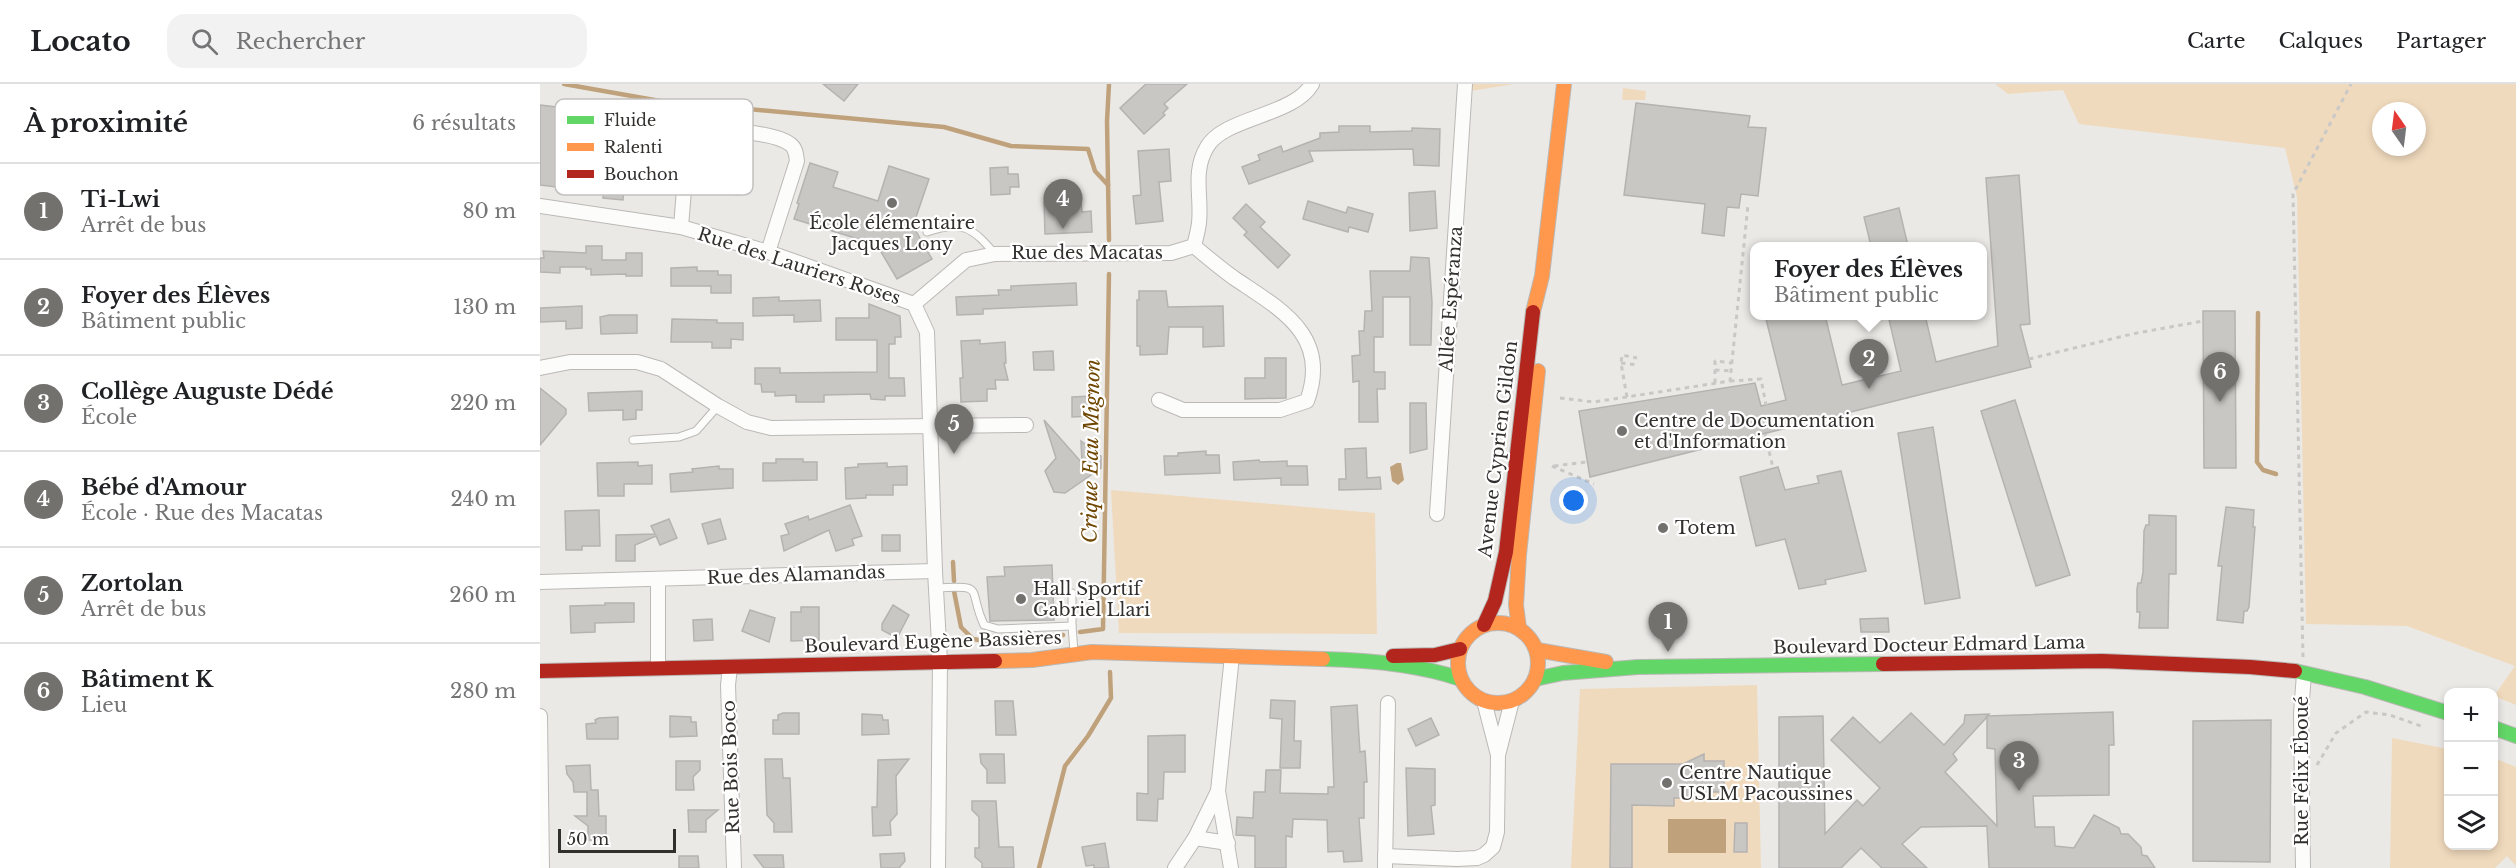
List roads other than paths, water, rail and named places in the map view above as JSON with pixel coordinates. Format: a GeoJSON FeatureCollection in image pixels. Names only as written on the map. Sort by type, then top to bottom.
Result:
{"type":"FeatureCollection","features":[{"type":"Feature","properties":{"kind":"street"},"geometry":{"type":"LineString","coordinates":[[1159,400],[1183,410],[1280,410],[1307,401],[1312,386],[1313,364],[1301,330],[1282,309],[1224,271],[1194,246],[1199,223],[1197,170],[1208,144],[1230,129],[1289,104],[1308,91],[1312,84]]}},
{"type":"Feature","properties":{"kind":"street","name":"Allée Espéranza"},"geometry":{"type":"LineString","coordinates":[[1437,514],[1465,84]]}},
{"type":"Feature","properties":{"kind":"street","name":"Avenue Cyprien Gildon"},"geometry":{"type":"LineString","coordinates":[[1484,625],[1495,601],[1506,552],[1532,314],[1542,276],[1564,84]]}},
{"type":"Feature","properties":{"kind":"street"},"geometry":{"type":"LineString","coordinates":[[753,134],[791,144],[797,161],[768,252]]}},
{"type":"Feature","properties":{"kind":"street"},"geometry":{"type":"LineString","coordinates":[[681,227],[684,195]]}},
{"type":"Feature","properties":{"kind":"street","name":"Rue des Lauriers Roses"},"geometry":{"type":"LineString","coordinates":[[540,207],[681,227],[768,252],[914,304],[927,332],[934,571],[940,662],[938,868]]}},
{"type":"Feature","properties":{"kind":"street","name":"Rue des Macatas"},"geometry":{"type":"LineString","coordinates":[[914,304],[966,260],[995,254],[1172,253],[1194,246]]}},
{"type":"Feature","properties":{"kind":"street","name":"Avenue Cyprien Gildon"},"geometry":{"type":"LineString","coordinates":[[1519,628],[1516,605],[1519,555],[1544,310],[1542,276]]}},
{"type":"Feature","properties":{"kind":"street"},"geometry":{"type":"LineString","coordinates":[[540,368],[570,362],[637,362],[661,369],[747,422],[771,428],[1026,425]]}},
{"type":"Feature","properties":{"kind":"street","name":"Rue des Alamandas"},"geometry":{"type":"LineString","coordinates":[[540,582],[934,571]]}},
{"type":"Feature","properties":{"kind":"street"},"geometry":{"type":"LineString","coordinates":[[658,579],[658,668]]}},
{"type":"Feature","properties":{"kind":"street"},"geometry":{"type":"LineString","coordinates":[[1499,623],[1519,628],[1527,634],[1537,650],[1538,670],[1526,692],[1502,704],[1484,701],[1472,694],[1461,679],[1457,665],[1460,650],[1471,633],[1484,625],[1499,623]]}},
{"type":"Feature","properties":{"kind":"street","name":"Boulevard Eugène Bassières"},"geometry":{"type":"LineString","coordinates":[[1327,659],[1435,655],[1460,650]]}},
{"type":"Feature","properties":{"kind":"street","name":"Boulevard Docteur Edmard Lama"},"geometry":{"type":"LineString","coordinates":[[1537,650],[1638,667]]}},
{"type":"Feature","properties":{"kind":"street","name":"Boulevard Eugène Bassières"},"geometry":{"type":"LineString","coordinates":[[540,671],[1032,660],[1092,652],[1327,659],[1398,665],[1437,671],[1461,679]]}},
{"type":"Feature","properties":{"kind":"street"},"geometry":{"type":"LineString","coordinates":[[1231,868],[1218,791],[1232,656]]}},
{"type":"Feature","properties":{"kind":"street","name":"Boulevard Docteur Edmard Lama"},"geometry":{"type":"LineString","coordinates":[[1535,679],[1563,673],[1638,667],[2102,661],[2239,666],[2303,678],[2346,682],[2444,712]]}},
{"type":"Feature","properties":{"kind":"street","name":"Rue Bois Boco"},"geometry":{"type":"LineString","coordinates":[[730,667],[728,686],[734,868]]}},
{"type":"Feature","properties":{"kind":"street","name":"Rue Félix Éboué"},"geometry":{"type":"LineString","coordinates":[[2303,678],[2301,757],[2303,868]]}},
{"type":"Feature","properties":{"kind":"street"},"geometry":{"type":"LineString","coordinates":[[1484,701],[1498,755]]}},
{"type":"Feature","properties":{"kind":"street"},"geometry":{"type":"LineString","coordinates":[[1388,703],[1385,862],[1477,858],[1490,850],[1497,832],[1498,755],[1512,701]]}},
{"type":"Feature","properties":{"kind":"street"},"geometry":{"type":"LineString","coordinates":[[540,716],[542,868]]}},
{"type":"Feature","properties":{"kind":"street"},"geometry":{"type":"LineString","coordinates":[[2498,730],[2516,736]]}},
{"type":"Feature","properties":{"kind":"street"},"geometry":{"type":"LineString","coordinates":[[1175,868],[1195,838],[1218,791]]}},
{"type":"Feature","properties":{"kind":"street"},"geometry":{"type":"LineString","coordinates":[[1195,838],[1228,843]]}},
{"type":"Feature","properties":{"kind":"lane"},"geometry":{"type":"LineString","coordinates":[[927,232],[948,225],[959,225],[977,234],[995,254]]}},
{"type":"Feature","properties":{"kind":"lane"},"geometry":{"type":"LineString","coordinates":[[633,440],[680,437],[696,431],[718,406]]}},
{"type":"Feature","properties":{"kind":"lane"},"geometry":{"type":"LineString","coordinates":[[936,588],[966,586],[974,591],[984,625],[998,629],[1072,626]]}},
{"type":"Feature","properties":{"kind":"lane"},"geometry":{"type":"LineString","coordinates":[[1072,593],[1074,654]]}},
{"type":"Feature","properties":{"kind":"waterway"},"geometry":{"type":"LineString","coordinates":[[564,84],[649,99]]}},
{"type":"Feature","properties":{"kind":"waterway","name":"Crique Eau Mignon"},"geometry":{"type":"LineString","coordinates":[[1109,84],[1107,121],[1109,240]]}},
{"type":"Feature","properties":{"kind":"waterway"},"geometry":{"type":"LineString","coordinates":[[753,109],[944,127],[1011,146],[1088,149],[1095,171],[1108,185]]}},
{"type":"Feature","properties":{"kind":"waterway","name":"Crique Eau Mignon"},"geometry":{"type":"LineString","coordinates":[[1080,632],[1103,629],[1109,274]]}},
{"type":"Feature","properties":{"kind":"waterway"},"geometry":{"type":"LineString","coordinates":[[2258,313],[2257,462],[2263,470],[2276,474]]}},
{"type":"Feature","properties":{"kind":"waterway"},"geometry":{"type":"LineString","coordinates":[[953,562],[954,581]]}},
{"type":"Feature","properties":{"kind":"waterway"},"geometry":{"type":"LineString","coordinates":[[954,591],[961,627],[973,639],[991,642],[1063,635]]}},
{"type":"Feature","properties":{"kind":"waterway","name":"Crique Eau Mignon"},"geometry":{"type":"LineString","coordinates":[[1039,868],[1065,766],[1088,736],[1111,698],[1110,672]]}},
{"type":"Feature","properties":{"kind":"place","name":"École élémentaire Jacques Lony"},"geometry":{"type":"Point","coordinates":[892,203]}},
{"type":"Feature","properties":{"kind":"place","name":"Bébé d'Amour"},"geometry":{"type":"Point","coordinates":[1063,229]}},
{"type":"Feature","properties":{"kind":"place","name":"Foyer des Élèves"},"geometry":{"type":"Point","coordinates":[1869,389]}},
{"type":"Feature","properties":{"kind":"place","name":"Bâtiment K"},"geometry":{"type":"Point","coordinates":[2220,402]}},
{"type":"Feature","properties":{"kind":"place","name":"Centre de Documentation et d'Information"},"geometry":{"type":"Point","coordinates":[1622,431]}},
{"type":"Feature","properties":{"kind":"place","name":"Zortolan"},"geometry":{"type":"Point","coordinates":[954,454]}},
{"type":"Feature","properties":{"kind":"place","name":"Totem"},"geometry":{"type":"Point","coordinates":[1663,528]}},
{"type":"Feature","properties":{"kind":"place","name":"Hall Sportif Gabriel Llari"},"geometry":{"type":"Point","coordinates":[1021,599]}},
{"type":"Feature","properties":{"kind":"place","name":"Ti-Lwi"},"geometry":{"type":"Point","coordinates":[1668,652]}},
{"type":"Feature","properties":{"kind":"place","name":"Centre Nautique USLM Pacoussines"},"geometry":{"type":"Point","coordinates":[1667,783]}},
{"type":"Feature","properties":{"kind":"place","name":"Collège Auguste Dédé"},"geometry":{"type":"Point","coordinates":[2019,791]}}]}
